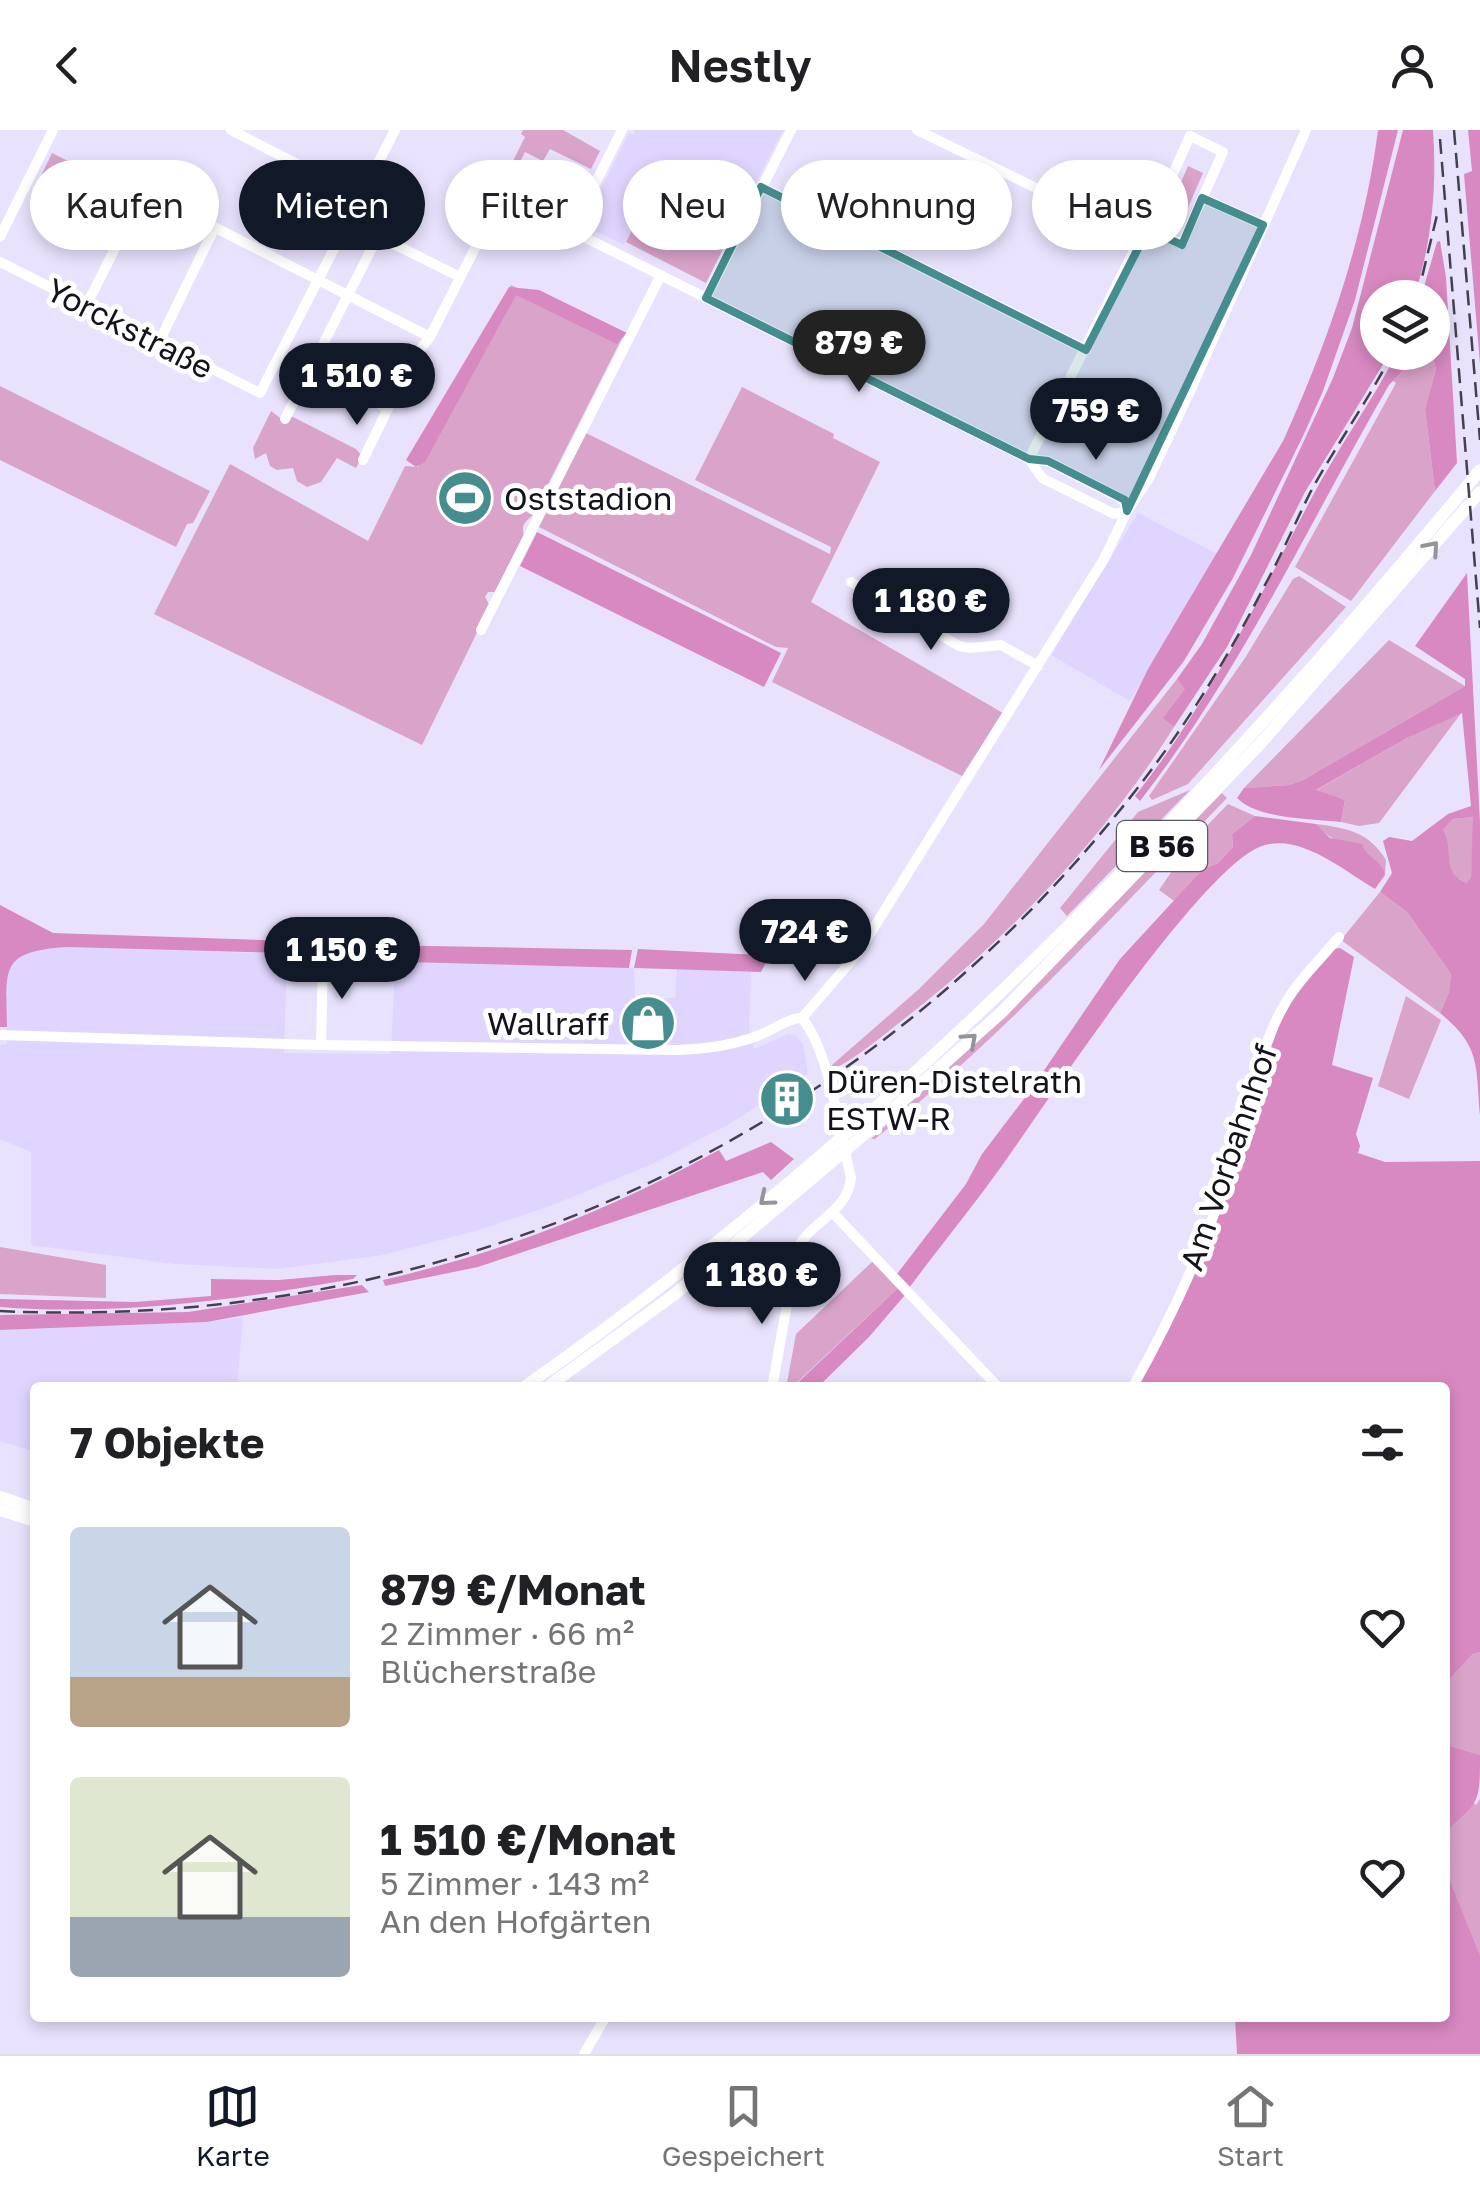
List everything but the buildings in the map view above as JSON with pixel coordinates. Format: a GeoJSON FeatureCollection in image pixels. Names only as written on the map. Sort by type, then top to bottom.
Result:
{"type":"FeatureCollection","features":[{"type":"Feature","properties":{"kind":"main road","name":"B 56"},"geometry":{"type":"LineString","coordinates":[[531,1382],[843,1144],[985,1008],[1238,751],[1480,470]]}},
{"type":"Feature","properties":{"kind":"main road","name":"B 56"},"geometry":{"type":"LineString","coordinates":[[554,1382],[675,1294],[1024,989],[1260,744],[1480,492]]}},
{"type":"Feature","properties":{"kind":"main road"},"geometry":{"type":"LineString","coordinates":[[0,1497],[30,1507]]}},
{"type":"Feature","properties":{"kind":"main road"},"geometry":{"type":"LineString","coordinates":[[0,1510],[30,1519]]}},
{"type":"Feature","properties":{"kind":"street"},"geometry":{"type":"LineString","coordinates":[[0,237],[54,130]]}},
{"type":"Feature","properties":{"kind":"street"},"geometry":{"type":"LineString","coordinates":[[231,130],[289,160]]}},
{"type":"Feature","properties":{"kind":"street"},"geometry":{"type":"LineString","coordinates":[[378,160],[394,130]]}},
{"type":"Feature","properties":{"kind":"street"},"geometry":{"type":"LineString","coordinates":[[603,169],[622,130]]}},
{"type":"Feature","properties":{"kind":"street"},"geometry":{"type":"LineString","coordinates":[[706,298],[791,130]]}},
{"type":"Feature","properties":{"kind":"street"},"geometry":{"type":"LineString","coordinates":[[917,130],[1032,186]]}},
{"type":"Feature","properties":{"kind":"street"},"geometry":{"type":"LineString","coordinates":[[802,1018],[858,953],[1094,577],[1170,434],[1306,130]]}},
{"type":"Feature","properties":{"kind":"street"},"geometry":{"type":"LineString","coordinates":[[1176,160],[1188,133],[1223,152],[1188,230]]}},
{"type":"Feature","properties":{"kind":"street"},"geometry":{"type":"LineString","coordinates":[[762,188],[1086,350]]}},
{"type":"Feature","properties":{"kind":"street"},"geometry":{"type":"LineString","coordinates":[[1202,198],[1262,225]]}},
{"type":"Feature","properties":{"kind":"street"},"geometry":{"type":"LineString","coordinates":[[219,230],[430,337]]}},
{"type":"Feature","properties":{"kind":"street"},"geometry":{"type":"LineString","coordinates":[[285,418],[378,236],[460,277]]}},
{"type":"Feature","properties":{"kind":"street"},"geometry":{"type":"LineString","coordinates":[[603,243],[1030,460],[1048,461],[1118,497],[1125,502],[1127,511]]}},
{"type":"Feature","properties":{"kind":"street"},"geometry":{"type":"LineString","coordinates":[[86,306],[114,250]]}},
{"type":"Feature","properties":{"kind":"street"},"geometry":{"type":"LineString","coordinates":[[158,344],[204,250]]}},
{"type":"Feature","properties":{"kind":"street"},"geometry":{"type":"LineString","coordinates":[[317,279],[332,250]]}},
{"type":"Feature","properties":{"kind":"street"},"geometry":{"type":"LineString","coordinates":[[363,460],[411,361],[430,337],[474,250]]}},
{"type":"Feature","properties":{"kind":"street"},"geometry":{"type":"LineString","coordinates":[[1030,460],[1136,250]]}},
{"type":"Feature","properties":{"kind":"street","name":"Yorckstraße"},"geometry":{"type":"LineString","coordinates":[[0,262],[260,394],[317,279]]}},
{"type":"Feature","properties":{"kind":"street"},"geometry":{"type":"LineString","coordinates":[[481,630],[661,275]]}},
{"type":"Feature","properties":{"kind":"street"},"geometry":{"type":"LineString","coordinates":[[311,368],[387,408]]}},
{"type":"Feature","properties":{"kind":"street"},"geometry":{"type":"LineString","coordinates":[[1030,460],[1042,478],[1114,514],[1127,511]]}},
{"type":"Feature","properties":{"kind":"street"},"geometry":{"type":"LineString","coordinates":[[851,582],[959,646],[1001,645],[1038,666]]}},
{"type":"Feature","properties":{"kind":"street","name":"Am Vorbahnhof"},"geometry":{"type":"LineString","coordinates":[[1135,1382],[1219,1200],[1278,1016],[1294,989],[1339,936]]}},
{"type":"Feature","properties":{"kind":"street"},"geometry":{"type":"LineString","coordinates":[[322,1045],[323,959]]}},
{"type":"Feature","properties":{"kind":"street"},"geometry":{"type":"LineString","coordinates":[[0,1035],[690,1050],[752,1038],[796,1017],[802,1018]]}},
{"type":"Feature","properties":{"kind":"street"},"geometry":{"type":"LineString","coordinates":[[773,1382],[797,1249],[809,1230],[849,1193],[843,1144],[818,1052],[802,1018]]}},
{"type":"Feature","properties":{"kind":"street"},"geometry":{"type":"LineString","coordinates":[[832,1212],[993,1382]]}},
{"type":"Feature","properties":{"kind":"street"},"geometry":{"type":"LineString","coordinates":[[584,2054],[603,2022]]}},
{"type":"Feature","properties":{"kind":"highlighted area"},"geometry":{"type":"Polygon","coordinates":[[[761,187],[1086,350],[1148,229],[1182,245],[1202,198],[1263,225],[1127,511],[1125,500],[1048,461],[1029,459],[706,298],[761,187]]]}},
{"type":"Feature","properties":{"kind":"shaded area"},"geometry":{"type":"Polygon","coordinates":[[[523,130],[563,130],[600,151],[596,160],[573,160],[550,149],[544,160],[525,152],[521,160],[514,160],[525,137],[521,134],[523,130]]]}},
{"type":"Feature","properties":{"kind":"shaded area"},"geometry":{"type":"Polygon","coordinates":[[[635,130],[783,130],[761,173],[761,160],[623,160],[623,245],[603,235],[603,185],[629,133],[633,135],[635,130]]]}},
{"type":"Feature","properties":{"kind":"shaded area"},"geometry":{"type":"Polygon","coordinates":[[[1378,130],[1398,130],[1355,300],[1304,434],[1233,578],[1184,661],[1099,770],[1148,669],[1283,441],[1342,289],[1372,171],[1378,130]]]}},
{"type":"Feature","properties":{"kind":"shaded area"},"geometry":{"type":"Polygon","coordinates":[[[1403,130],[1433,130],[1432,215],[1419,280],[1364,280],[1403,130]]]}},
{"type":"Feature","properties":{"kind":"shaded area"},"geometry":{"type":"Polygon","coordinates":[[[1468,130],[1480,130],[1480,364],[1464,174],[1472,171],[1468,130]]]}},
{"type":"Feature","properties":{"kind":"shaded area"},"geometry":{"type":"Polygon","coordinates":[[[1188,166],[1203,173],[1188,207],[1188,166]]]}},
{"type":"Feature","properties":{"kind":"shaded area"},"geometry":{"type":"Polygon","coordinates":[[[1440,241],[1446,280],[1426,280],[1440,241]]]}},
{"type":"Feature","properties":{"kind":"shaded area"},"geometry":{"type":"Polygon","coordinates":[[[642,250],[722,250],[706,283],[642,250]]]}},
{"type":"Feature","properties":{"kind":"shaded area","name":"Oststadion"},"geometry":{"type":"Polygon","coordinates":[[[511,285],[621,340],[532,516],[524,524],[524,536],[496,592],[488,592],[485,597],[490,606],[422,745],[154,614],[230,464],[368,541],[405,466],[418,467],[511,285]]]}},
{"type":"Feature","properties":{"kind":"shaded area"},"geometry":{"type":"Polygon","coordinates":[[[509,287],[539,290],[627,333],[617,344],[516,295],[425,462],[416,467],[406,460],[509,287]]]}},
{"type":"Feature","properties":{"kind":"shaded area"},"geometry":{"type":"Polygon","coordinates":[[[1360,297],[1360,370],[1380,370],[1305,492],[1227,647],[1174,727],[1163,718],[1185,689],[1177,679],[1202,644],[1251,555],[1352,328],[1360,297]]]}},
{"type":"Feature","properties":{"kind":"shaded area"},"geometry":{"type":"Polygon","coordinates":[[[1450,345],[1457,463],[1435,491],[1425,409],[1436,370],[1450,370],[1450,345]]]}},
{"type":"Feature","properties":{"kind":"shaded area"},"geometry":{"type":"Polygon","coordinates":[[[1387,370],[1403,370],[1389,385],[1242,649],[1140,801],[1135,796],[1209,689],[1321,480],[1387,370]]]}},
{"type":"Feature","properties":{"kind":"shaded area"},"geometry":{"type":"Polygon","coordinates":[[[1404,370],[1436,370],[1425,409],[1435,491],[1351,601],[1295,567],[1396,383],[1393,381],[1404,370]]]}},
{"type":"Feature","properties":{"kind":"shaded area"},"geometry":{"type":"Polygon","coordinates":[[[0,386],[210,491],[176,547],[0,460],[0,386]]]}},
{"type":"Feature","properties":{"kind":"shaded area"},"geometry":{"type":"Polygon","coordinates":[[[742,387],[880,462],[811,602],[1003,713],[962,776],[772,682],[788,648],[776,647],[539,527],[537,522],[586,433],[830,554],[831,547],[695,480],[742,387]]]}},
{"type":"Feature","properties":{"kind":"shaded area"},"geometry":{"type":"Polygon","coordinates":[[[271,411],[283,420],[291,416],[356,449],[362,456],[356,468],[337,458],[321,482],[307,487],[297,481],[293,468],[277,470],[270,466],[266,453],[255,459],[253,448],[271,411]]]}},
{"type":"Feature","properties":{"kind":"shaded area"},"geometry":{"type":"Polygon","coordinates":[[[1138,513],[1217,554],[1130,701],[1051,655],[1138,513]]]}},
{"type":"Feature","properties":{"kind":"shaded area"},"geometry":{"type":"Polygon","coordinates":[[[537,532],[781,653],[764,687],[520,566],[537,532]]]}},
{"type":"Feature","properties":{"kind":"shaded area"},"geometry":{"type":"Polygon","coordinates":[[[1467,573],[1480,822],[1480,1115],[1474,1057],[1463,1036],[1440,1013],[1451,974],[1407,912],[1380,892],[1392,873],[1383,841],[1389,837],[1412,841],[1448,814],[1471,806],[1462,713],[1407,738],[1316,790],[1345,800],[1341,822],[1271,814],[1237,798],[1244,788],[1289,785],[1303,780],[1465,686],[1465,679],[1415,646],[1467,573]],[[1473,817],[1453,819],[1443,830],[1451,867],[1467,883],[1471,877],[1473,817]]]}},
{"type":"Feature","properties":{"kind":"shaded area"},"geometry":{"type":"Polygon","coordinates":[[[1299,576],[1346,607],[1188,784],[1152,800],[1149,796],[1245,658],[1293,579],[1299,576]]]}},
{"type":"Feature","properties":{"kind":"shaded area"},"geometry":{"type":"Polygon","coordinates":[[[1389,640],[1465,686],[1303,780],[1289,785],[1244,788],[1389,640]]]}},
{"type":"Feature","properties":{"kind":"shaded area"},"geometry":{"type":"Polygon","coordinates":[[[1177,679],[1186,689],[1164,718],[1174,727],[1087,845],[1019,918],[947,984],[882,1037],[834,1069],[832,1065],[919,989],[984,924],[1177,679]]]}},
{"type":"Feature","properties":{"kind":"shaded area"},"geometry":{"type":"Polygon","coordinates":[[[1462,712],[1379,823],[1359,826],[1341,822],[1345,800],[1315,791],[1407,738],[1462,712]]]}},
{"type":"Feature","properties":{"kind":"shaded area"},"geometry":{"type":"Polygon","coordinates":[[[1190,790],[1067,916],[1060,908],[1138,812],[1190,790]]]}},
{"type":"Feature","properties":{"kind":"shaded area"},"geometry":{"type":"Polygon","coordinates":[[[1222,793],[1227,798],[1056,974],[968,1059],[871,1139],[971,1047],[1222,793]]]}},
{"type":"Feature","properties":{"kind":"shaded area"},"geometry":{"type":"Polygon","coordinates":[[[1228,804],[1255,816],[1232,834],[1233,847],[1218,863],[1202,870],[1174,901],[1159,890],[1194,839],[1228,804]]]}},
{"type":"Feature","properties":{"kind":"shaded area"},"geometry":{"type":"Polygon","coordinates":[[[1255,816],[1316,824],[1330,838],[1362,844],[1385,875],[1375,889],[1323,856],[1279,843],[1265,845],[1239,860],[1169,935],[909,1288],[897,1274],[966,1184],[982,1154],[1120,959],[1202,870],[1218,863],[1233,847],[1232,834],[1255,816]]]}},
{"type":"Feature","properties":{"kind":"shaded area"},"geometry":{"type":"Polygon","coordinates":[[[1474,817],[1468,884],[1452,875],[1443,830],[1453,819],[1474,817]]]}},
{"type":"Feature","properties":{"kind":"shaded area"},"geometry":{"type":"Polygon","coordinates":[[[1316,824],[1365,837],[1386,860],[1385,875],[1371,857],[1333,838],[1316,824]]]}},
{"type":"Feature","properties":{"kind":"shaded area"},"geometry":{"type":"Polygon","coordinates":[[[1380,892],[1407,912],[1451,974],[1440,1013],[1341,940],[1380,892]]]}},
{"type":"Feature","properties":{"kind":"shaded area"},"geometry":{"type":"Polygon","coordinates":[[[0,905],[53,933],[323,942],[320,971],[287,972],[286,953],[44,949],[29,953],[11,966],[7,1027],[0,1027],[0,905]]]}},
{"type":"Feature","properties":{"kind":"shaded area"},"geometry":{"type":"Polygon","coordinates":[[[773,929],[781,933],[761,972],[634,968],[638,949],[760,955],[773,929]]]}},
{"type":"Feature","properties":{"kind":"shaded area"},"geometry":{"type":"Polygon","coordinates":[[[327,944],[632,950],[629,968],[326,960],[327,944]]]}},
{"type":"Feature","properties":{"kind":"shaded area"},"geometry":{"type":"Polygon","coordinates":[[[66,947],[287,954],[284,1053],[391,1054],[395,962],[634,968],[635,998],[675,998],[677,969],[751,972],[749,1029],[754,1049],[788,1034],[795,1035],[803,1044],[808,1074],[726,1126],[650,1165],[479,1230],[382,1255],[278,1269],[175,1264],[31,1245],[31,1152],[0,1139],[0,1045],[7,1044],[6,978],[11,963],[20,954],[66,947]]]}},
{"type":"Feature","properties":{"kind":"shaded area"},"geometry":{"type":"Polygon","coordinates":[[[1340,948],[1354,957],[1332,1065],[1373,1078],[1356,1134],[1358,1153],[1385,1162],[1480,1161],[1480,1652],[1473,1654],[1450,1679],[1450,1382],[1137,1382],[1183,1293],[1286,1006],[1333,949],[1340,948]]]}},
{"type":"Feature","properties":{"kind":"shaded area"},"geometry":{"type":"Polygon","coordinates":[[[1406,996],[1441,1020],[1409,1099],[1378,1086],[1406,996]]]}},
{"type":"Feature","properties":{"kind":"shaded area"},"geometry":{"type":"Polygon","coordinates":[[[771,1142],[794,1159],[771,1180],[763,1172],[478,1267],[385,1286],[383,1280],[556,1227],[638,1192],[719,1150],[726,1161],[771,1142]]]}},
{"type":"Feature","properties":{"kind":"shaded area"},"geometry":{"type":"Polygon","coordinates":[[[0,1247],[106,1265],[106,1298],[0,1294],[0,1247]]]}},
{"type":"Feature","properties":{"kind":"shaded area"},"geometry":{"type":"Polygon","coordinates":[[[873,1261],[898,1288],[797,1382],[787,1382],[796,1334],[873,1261]]]}},
{"type":"Feature","properties":{"kind":"shaded area"},"geometry":{"type":"Polygon","coordinates":[[[357,1275],[309,1287],[133,1308],[0,1307],[0,1299],[135,1302],[211,1296],[211,1279],[279,1280],[357,1275]]]}},
{"type":"Feature","properties":{"kind":"shaded area"},"geometry":{"type":"Polygon","coordinates":[[[362,1285],[369,1292],[207,1322],[0,1330],[0,1315],[188,1312],[362,1285]]]}},
{"type":"Feature","properties":{"kind":"shaded area"},"geometry":{"type":"Polygon","coordinates":[[[898,1288],[905,1295],[823,1382],[798,1382],[898,1288]]]}},
{"type":"Feature","properties":{"kind":"shaded area"},"geometry":{"type":"Polygon","coordinates":[[[243,1317],[237,1382],[30,1382],[30,1450],[0,1441],[0,1330],[207,1322],[243,1317]]]}},
{"type":"Feature","properties":{"kind":"shaded area"},"geometry":{"type":"Polygon","coordinates":[[[1480,1652],[1480,1755],[1451,1746],[1450,1740],[1450,1679],[1473,1654],[1480,1652]]]}},
{"type":"Feature","properties":{"kind":"shaded area"},"geometry":{"type":"Polygon","coordinates":[[[1450,1740],[1451,1746],[1480,1755],[1476,1800],[1450,1828],[1450,1740]]]}},
{"type":"Feature","properties":{"kind":"shaded area"},"geometry":{"type":"Polygon","coordinates":[[[1450,1783],[1476,1805],[1480,1799],[1480,2054],[1449,2022],[1450,1783]]]}},
{"type":"Feature","properties":{"kind":"shaded area"},"geometry":{"type":"Polygon","coordinates":[[[1450,1881],[1480,1956],[1480,2054],[1237,2054],[1235,2022],[1450,2022],[1450,1881]]]}},
{"type":"Feature","properties":{"kind":"railway"},"geometry":{"type":"LineString","coordinates":[[1454,130],[1480,440]]}},
{"type":"Feature","properties":{"kind":"railway"},"geometry":{"type":"LineString","coordinates":[[1440,139],[1480,628]]}},
{"type":"Feature","properties":{"kind":"railway"},"geometry":{"type":"LineString","coordinates":[[1421,280],[1437,215]]}},
{"type":"Feature","properties":{"kind":"railway"},"geometry":{"type":"LineString","coordinates":[[0,1311],[166,1309],[327,1288],[483,1248],[632,1191],[773,1116],[905,1023],[1026,915],[1136,790],[1222,664],[1310,493],[1383,370]]}},
{"type":"Feature","properties":{"kind":"place","name":"Oststadion"},"geometry":{"type":"Point","coordinates":[465,498]}},
{"type":"Feature","properties":{"kind":"place","name":"Wallraff"},"geometry":{"type":"Point","coordinates":[648,1023]}},
{"type":"Feature","properties":{"kind":"place","name":"Düren-Distelrath ESTW-R"},"geometry":{"type":"Point","coordinates":[787,1099]}}]}
